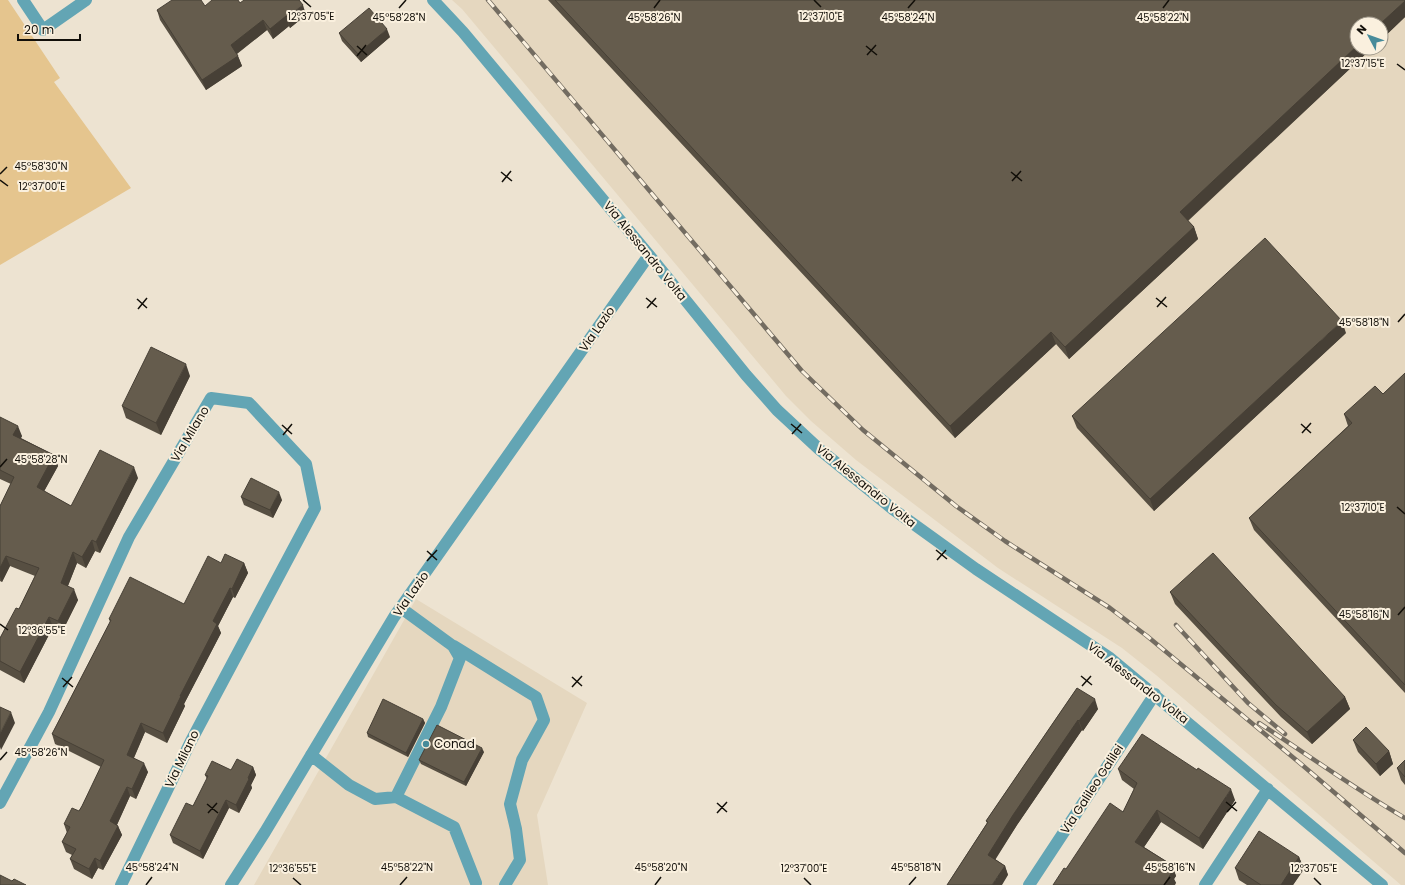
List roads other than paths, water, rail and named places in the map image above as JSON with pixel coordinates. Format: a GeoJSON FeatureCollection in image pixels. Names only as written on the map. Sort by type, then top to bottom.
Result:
{"type":"FeatureCollection","features":[{"type":"Feature","properties":{"kind":"street"},"geometry":{"type":"LineString","coordinates":[[23,0],[43,30],[86,0]]}},
{"type":"Feature","properties":{"kind":"street","name":"Via Alessandro Volta"},"geometry":{"type":"LineString","coordinates":[[432,0],[463,32],[649,255],[746,375],[777,410],[820,449],[894,510],[976,569],[1110,658],[1382,885]]}},
{"type":"Feature","properties":{"kind":"street","name":"Via Lazio"},"geometry":{"type":"LineString","coordinates":[[231,885],[265,832],[401,608],[649,255]]}},
{"type":"Feature","properties":{"kind":"street","name":"Via Milano"},"geometry":{"type":"LineString","coordinates":[[0,803],[49,712],[129,537],[211,398],[249,403],[306,464],[315,508],[191,741],[121,885]]}},
{"type":"Feature","properties":{"kind":"street"},"geometry":{"type":"LineString","coordinates":[[401,608],[453,646],[536,697],[544,720],[522,760],[510,804],[516,828],[520,860],[506,885]]}},
{"type":"Feature","properties":{"kind":"street"},"geometry":{"type":"LineString","coordinates":[[396,797],[441,707],[460,658],[453,646]]}},
{"type":"Feature","properties":{"kind":"street","name":"Via Galileo Galilei"},"geometry":{"type":"LineString","coordinates":[[1029,885],[1155,694]]}},
{"type":"Feature","properties":{"kind":"street"},"geometry":{"type":"LineString","coordinates":[[311,755],[349,785],[375,799],[396,797],[454,827],[476,882]]}},
{"type":"Feature","properties":{"kind":"street"},"geometry":{"type":"LineString","coordinates":[[1205,885],[1268,789]]}},
{"type":"Feature","properties":{"kind":"railway"},"geometry":{"type":"LineString","coordinates":[[488,0],[802,371],[863,430],[956,506],[1005,541],[1110,608],[1147,636],[1405,853]]}},
{"type":"Feature","properties":{"kind":"railway"},"geometry":{"type":"LineString","coordinates":[[1176,625],[1248,703],[1285,734]]}},
{"type":"Feature","properties":{"kind":"railway"},"geometry":{"type":"LineString","coordinates":[[1259,723],[1350,784],[1405,818]]}},
{"type":"Feature","properties":{"kind":"place","name":"Conad"},"geometry":{"type":"Point","coordinates":[426,744]}}]}
